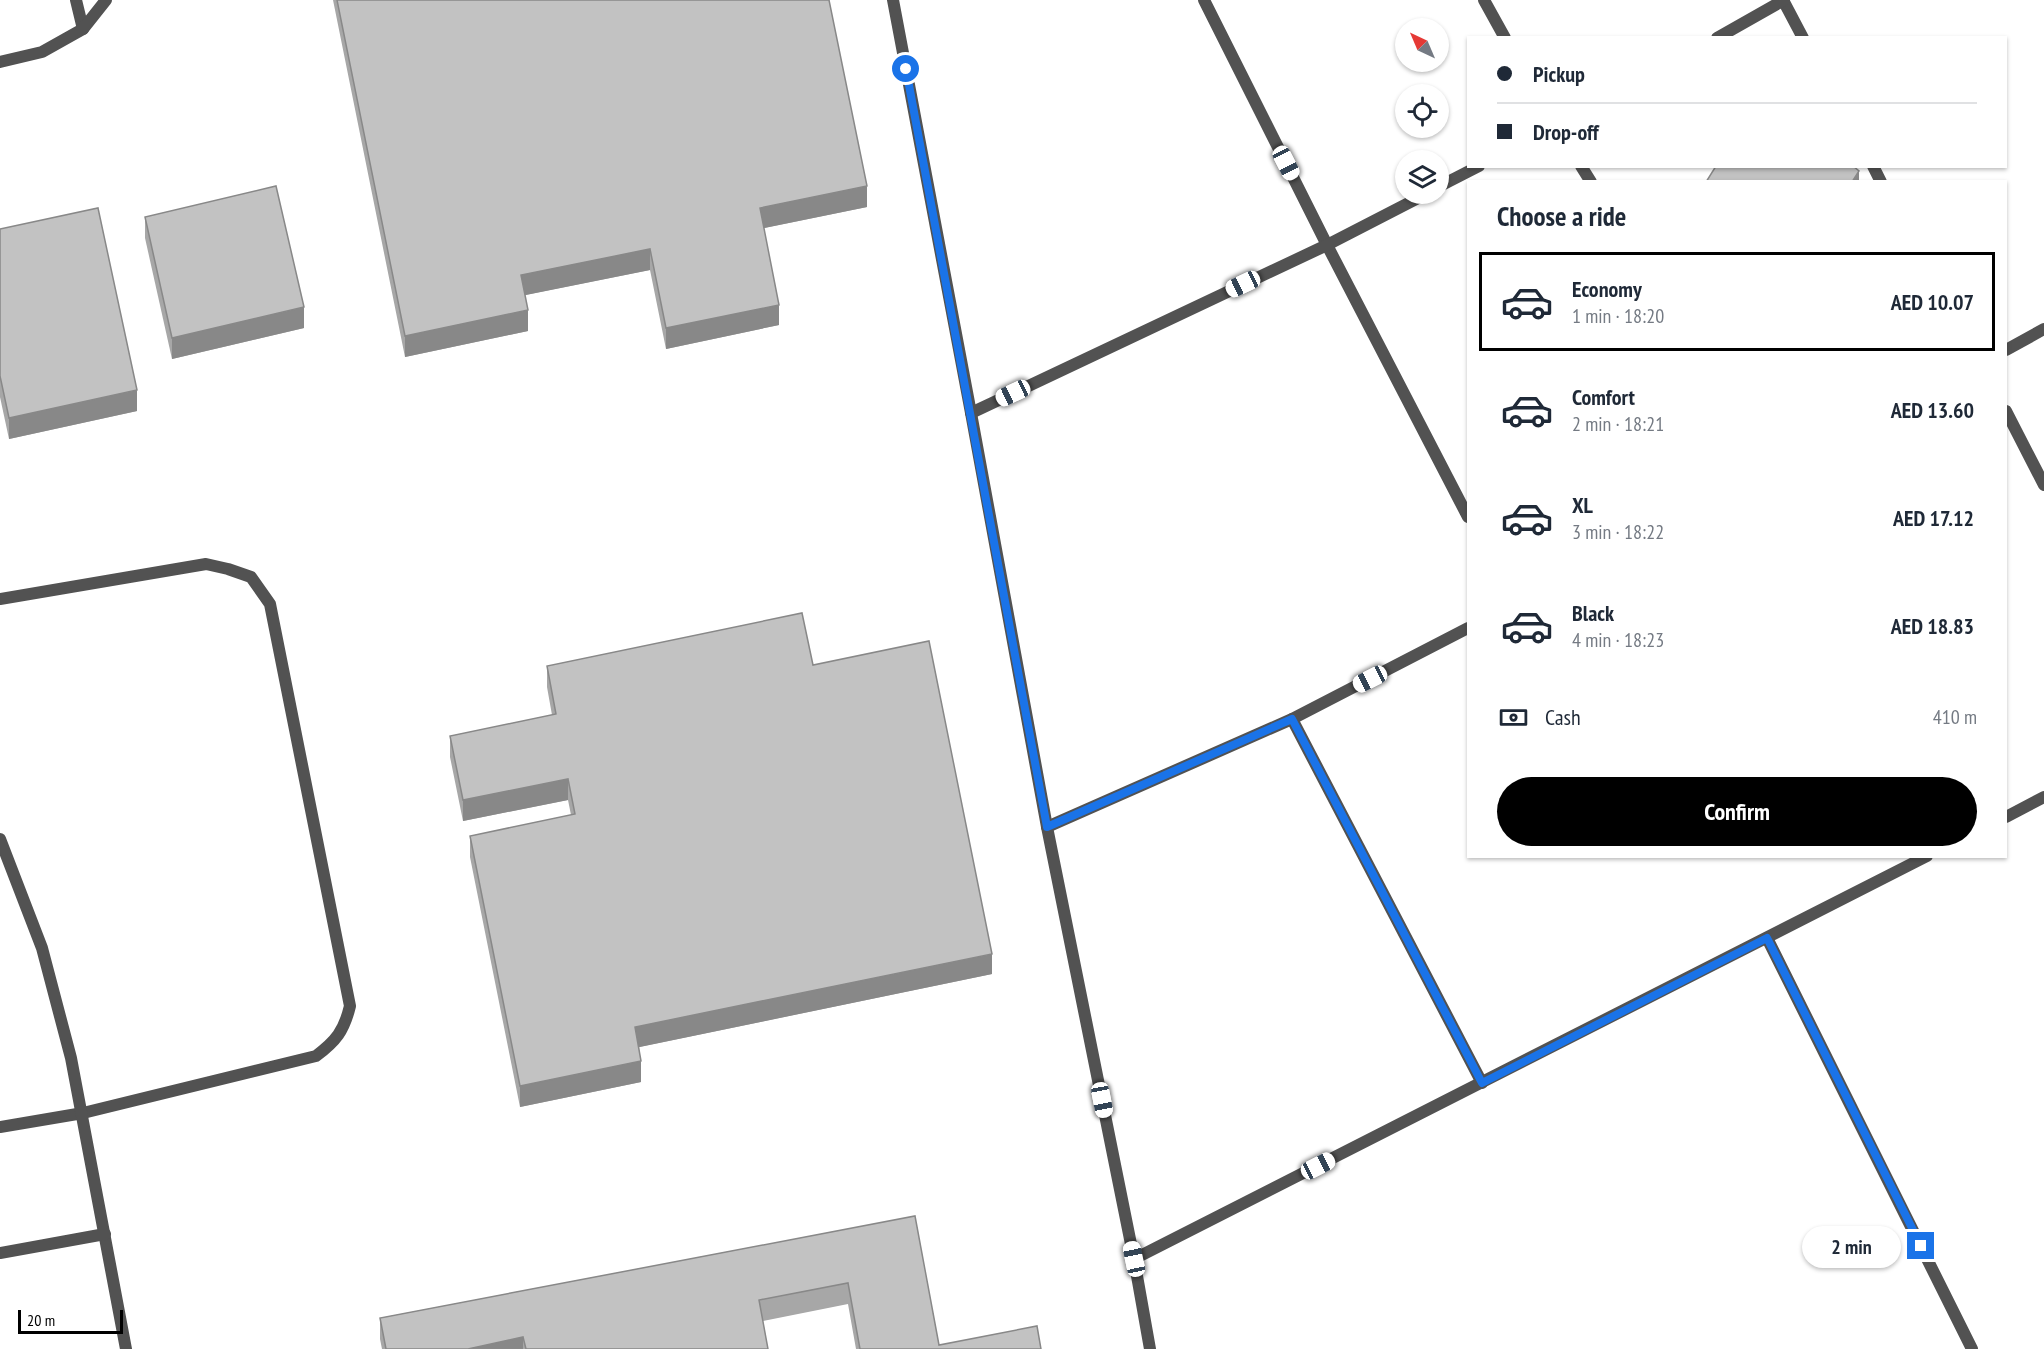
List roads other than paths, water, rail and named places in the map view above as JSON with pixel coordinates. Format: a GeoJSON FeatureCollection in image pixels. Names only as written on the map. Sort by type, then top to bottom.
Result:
{"type":"FeatureCollection","features":[{"type":"Feature","properties":{"kind":"street"},"geometry":{"type":"LineString","coordinates":[[76,0],[83,29]]}},
{"type":"Feature","properties":{"kind":"street"},"geometry":{"type":"LineString","coordinates":[[0,62],[42,52],[83,29],[106,0]]}},
{"type":"Feature","properties":{"kind":"street"},"geometry":{"type":"LineString","coordinates":[[893,0],[1047,827],[1150,1349]]}},
{"type":"Feature","properties":{"kind":"street"},"geometry":{"type":"LineString","coordinates":[[1204,0],[1327,245],[1467,515]]}},
{"type":"Feature","properties":{"kind":"street"},"geometry":{"type":"LineString","coordinates":[[1484,0],[1504,36]]}},
{"type":"Feature","properties":{"kind":"street"},"geometry":{"type":"LineString","coordinates":[[1720,36],[1783,0],[1802,36]]}},
{"type":"Feature","properties":{"kind":"street"},"geometry":{"type":"LineString","coordinates":[[1449,181],[1475,168]]}},
{"type":"Feature","properties":{"kind":"street"},"geometry":{"type":"LineString","coordinates":[[971,412],[1327,245],[1407,204]]}},
{"type":"Feature","properties":{"kind":"street"},"geometry":{"type":"LineString","coordinates":[[2007,349],[2044,329]]}},
{"type":"Feature","properties":{"kind":"street"},"geometry":{"type":"LineString","coordinates":[[2007,413],[2044,485]]}},
{"type":"Feature","properties":{"kind":"street"},"geometry":{"type":"LineString","coordinates":[[0,599],[206,564],[251,577],[270,604],[350,1006],[346,1022],[334,1043],[316,1056],[82,1113],[0,1127]]}},
{"type":"Feature","properties":{"kind":"street"},"geometry":{"type":"LineString","coordinates":[[1047,827],[1292,719],[1467,629]]}},
{"type":"Feature","properties":{"kind":"street"},"geometry":{"type":"LineString","coordinates":[[1292,719],[1482,1083]]}},
{"type":"Feature","properties":{"kind":"street"},"geometry":{"type":"LineString","coordinates":[[2007,816],[2044,797]]}},
{"type":"Feature","properties":{"kind":"street"},"geometry":{"type":"LineString","coordinates":[[0,838],[3,854],[42,948],[71,1058],[126,1349]]}},
{"type":"Feature","properties":{"kind":"street"},"geometry":{"type":"LineString","coordinates":[[1134,1259],[1924,858]]}},
{"type":"Feature","properties":{"kind":"street"},"geometry":{"type":"LineString","coordinates":[[1767,938],[1972,1349]]}},
{"type":"Feature","properties":{"kind":"street"},"geometry":{"type":"LineString","coordinates":[[0,1253],[105,1234]]}}]}
